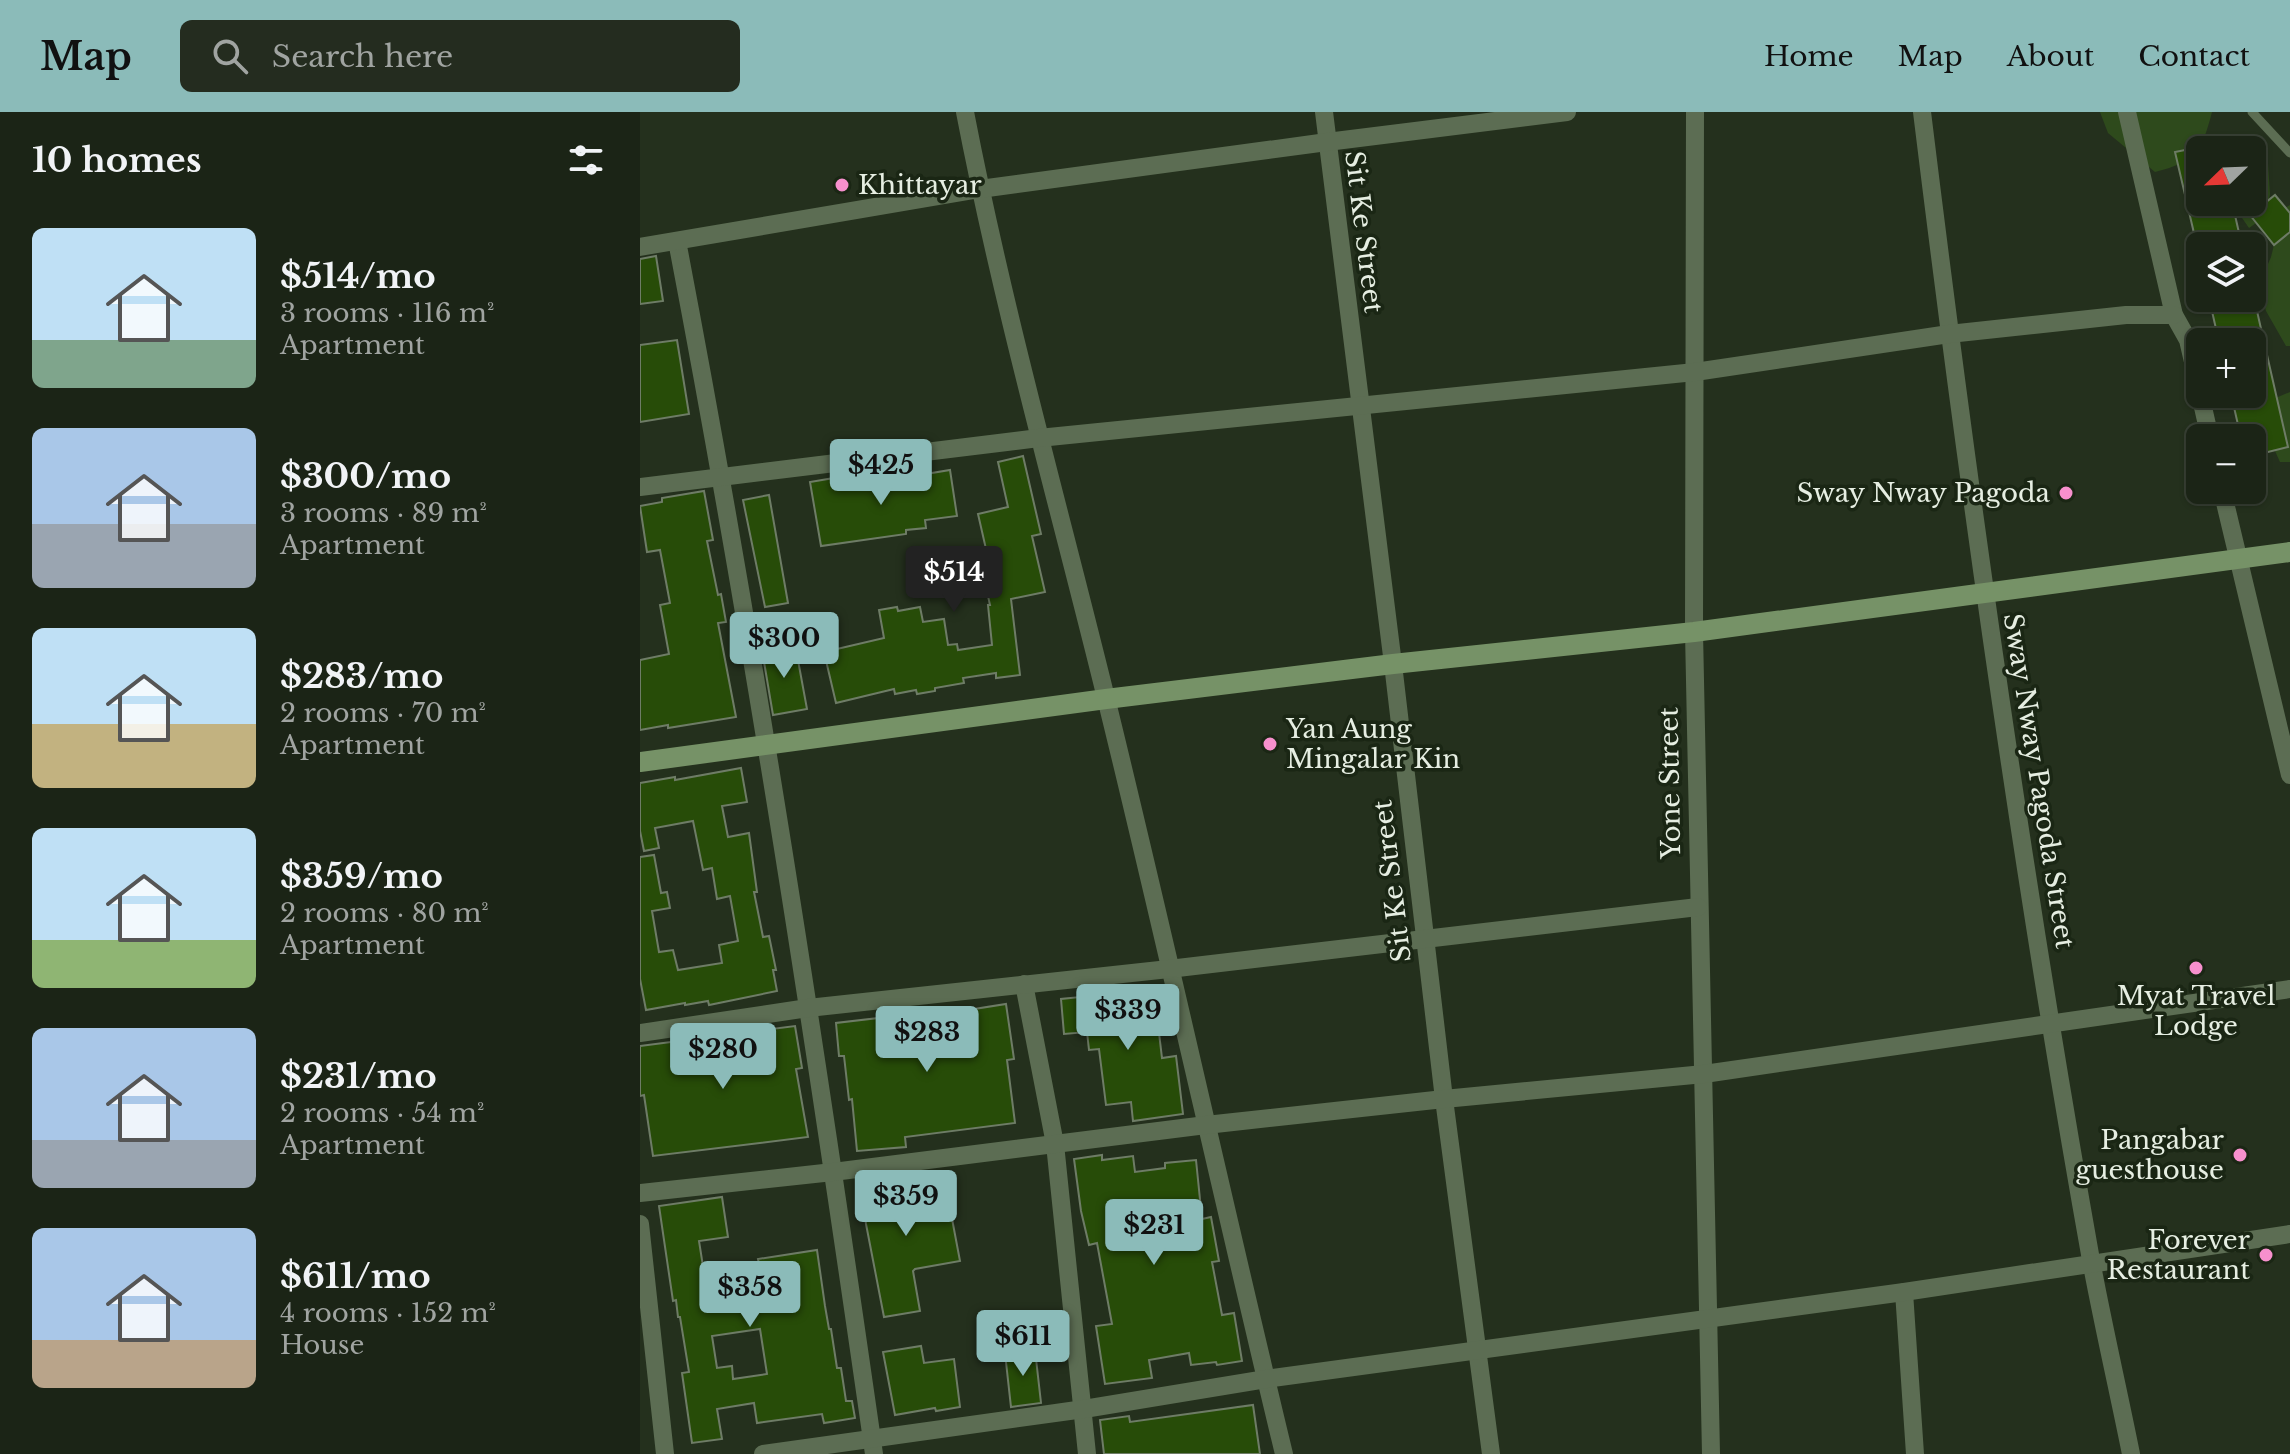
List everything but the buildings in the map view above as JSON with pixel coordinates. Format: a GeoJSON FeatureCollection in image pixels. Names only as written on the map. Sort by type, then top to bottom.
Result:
{"type":"FeatureCollection","features":[{"type":"Feature","properties":{"kind":"street"},"geometry":{"type":"LineString","coordinates":[[965,112],[980,189],[1039,438],[1106,699],[1284,1454]]}},
{"type":"Feature","properties":{"kind":"street","name":"Sit Ke Street"},"geometry":{"type":"LineString","coordinates":[[1324,112],[1444,1099],[1491,1454]]}},
{"type":"Feature","properties":{"kind":"street"},"geometry":{"type":"LineString","coordinates":[[640,247],[980,189],[1567,112]]}},
{"type":"Feature","properties":{"kind":"street","name":"Yone Street"},"geometry":{"type":"LineString","coordinates":[[1695,112],[1694,632],[1711,1454]]}},
{"type":"Feature","properties":{"kind":"street","name":"Sway Nway Pagoda Street"},"geometry":{"type":"LineString","coordinates":[[1922,112],[1984,594],[2051,1024],[2092,1263],[2131,1454]]}},
{"type":"Feature","properties":{"kind":"street"},"geometry":{"type":"LineString","coordinates":[[2127,112],[2174,315],[2186,336]]}},
{"type":"Feature","properties":{"kind":"street"},"geometry":{"type":"LineString","coordinates":[[677,241],[722,477],[767,744],[873,1447]]}},
{"type":"Feature","properties":{"kind":"street"},"geometry":{"type":"LineString","coordinates":[[640,487],[1039,438],[1695,372],[1949,334],[2126,315],[2174,315]]}},
{"type":"Feature","properties":{"kind":"street"},"geometry":{"type":"LineString","coordinates":[[2225,504],[2290,775]]}},
{"type":"Feature","properties":{"kind":"street"},"geometry":{"type":"LineString","coordinates":[[640,762],[1106,699],[1694,632],[2290,552]]}},
{"type":"Feature","properties":{"kind":"street"},"geometry":{"type":"LineString","coordinates":[[640,1033],[808,1008],[1698,907]]}},
{"type":"Feature","properties":{"kind":"street"},"geometry":{"type":"LineString","coordinates":[[1024,984],[1055,1144],[1087,1454]]}},
{"type":"Feature","properties":{"kind":"street"},"geometry":{"type":"LineString","coordinates":[[640,1193],[1206,1125],[1704,1074],[2290,989]]}},
{"type":"Feature","properties":{"kind":"street"},"geometry":{"type":"LineString","coordinates":[[640,1224],[665,1454]]}},
{"type":"Feature","properties":{"kind":"street"},"geometry":{"type":"LineString","coordinates":[[763,1454],[873,1447],[1266,1379],[1904,1292],[2290,1234]]}},
{"type":"Feature","properties":{"kind":"street"},"geometry":{"type":"LineString","coordinates":[[1904,1292],[1915,1454]]}},
{"type":"Feature","properties":{"kind":"lane"},"geometry":{"type":"LineString","coordinates":[[2252,112],[2290,153]]}},
{"type":"Feature","properties":{"kind":"green space"},"geometry":{"type":"Polygon","coordinates":[[[2100,112],[2212,112],[2204,136],[2186,136],[2186,160],[2155,172],[2108,133],[2100,112]]]}},
{"type":"Feature","properties":{"kind":"green space"},"geometry":{"type":"Polygon","coordinates":[[[2266,162],[2268,163],[2270,194],[2266,216],[2266,162]]]}},
{"type":"Feature","properties":{"kind":"green space"},"geometry":{"type":"Polygon","coordinates":[[[2290,205],[2290,346],[2286,346],[2266,311],[2266,269],[2283,209],[2290,205]]]}},
{"type":"Feature","properties":{"kind":"green space"},"geometry":{"type":"Polygon","coordinates":[[[2241,216],[2266,216],[2249,228],[2241,216]]]}},
{"type":"Feature","properties":{"kind":"green space"},"geometry":{"type":"Polygon","coordinates":[[[2290,392],[2290,462],[2280,462],[2270,440],[2273,399],[2290,392]]]}},
{"type":"Feature","properties":{"kind":"place","name":"Khittayar"},"geometry":{"type":"Point","coordinates":[842,185]}},
{"type":"Feature","properties":{"kind":"place","name":"Sway Nway Pagoda"},"geometry":{"type":"Point","coordinates":[2066,493]}},
{"type":"Feature","properties":{"kind":"place","name":"Yan Aung Mingalar Kin"},"geometry":{"type":"Point","coordinates":[1270,744]}},
{"type":"Feature","properties":{"kind":"place","name":"Myat Travel Lodge"},"geometry":{"type":"Point","coordinates":[2196,968]}},
{"type":"Feature","properties":{"kind":"place","name":"Pangabar guesthouse"},"geometry":{"type":"Point","coordinates":[2240,1155]}},
{"type":"Feature","properties":{"kind":"place","name":"Forever Restaurant"},"geometry":{"type":"Point","coordinates":[2266,1255]}}]}
